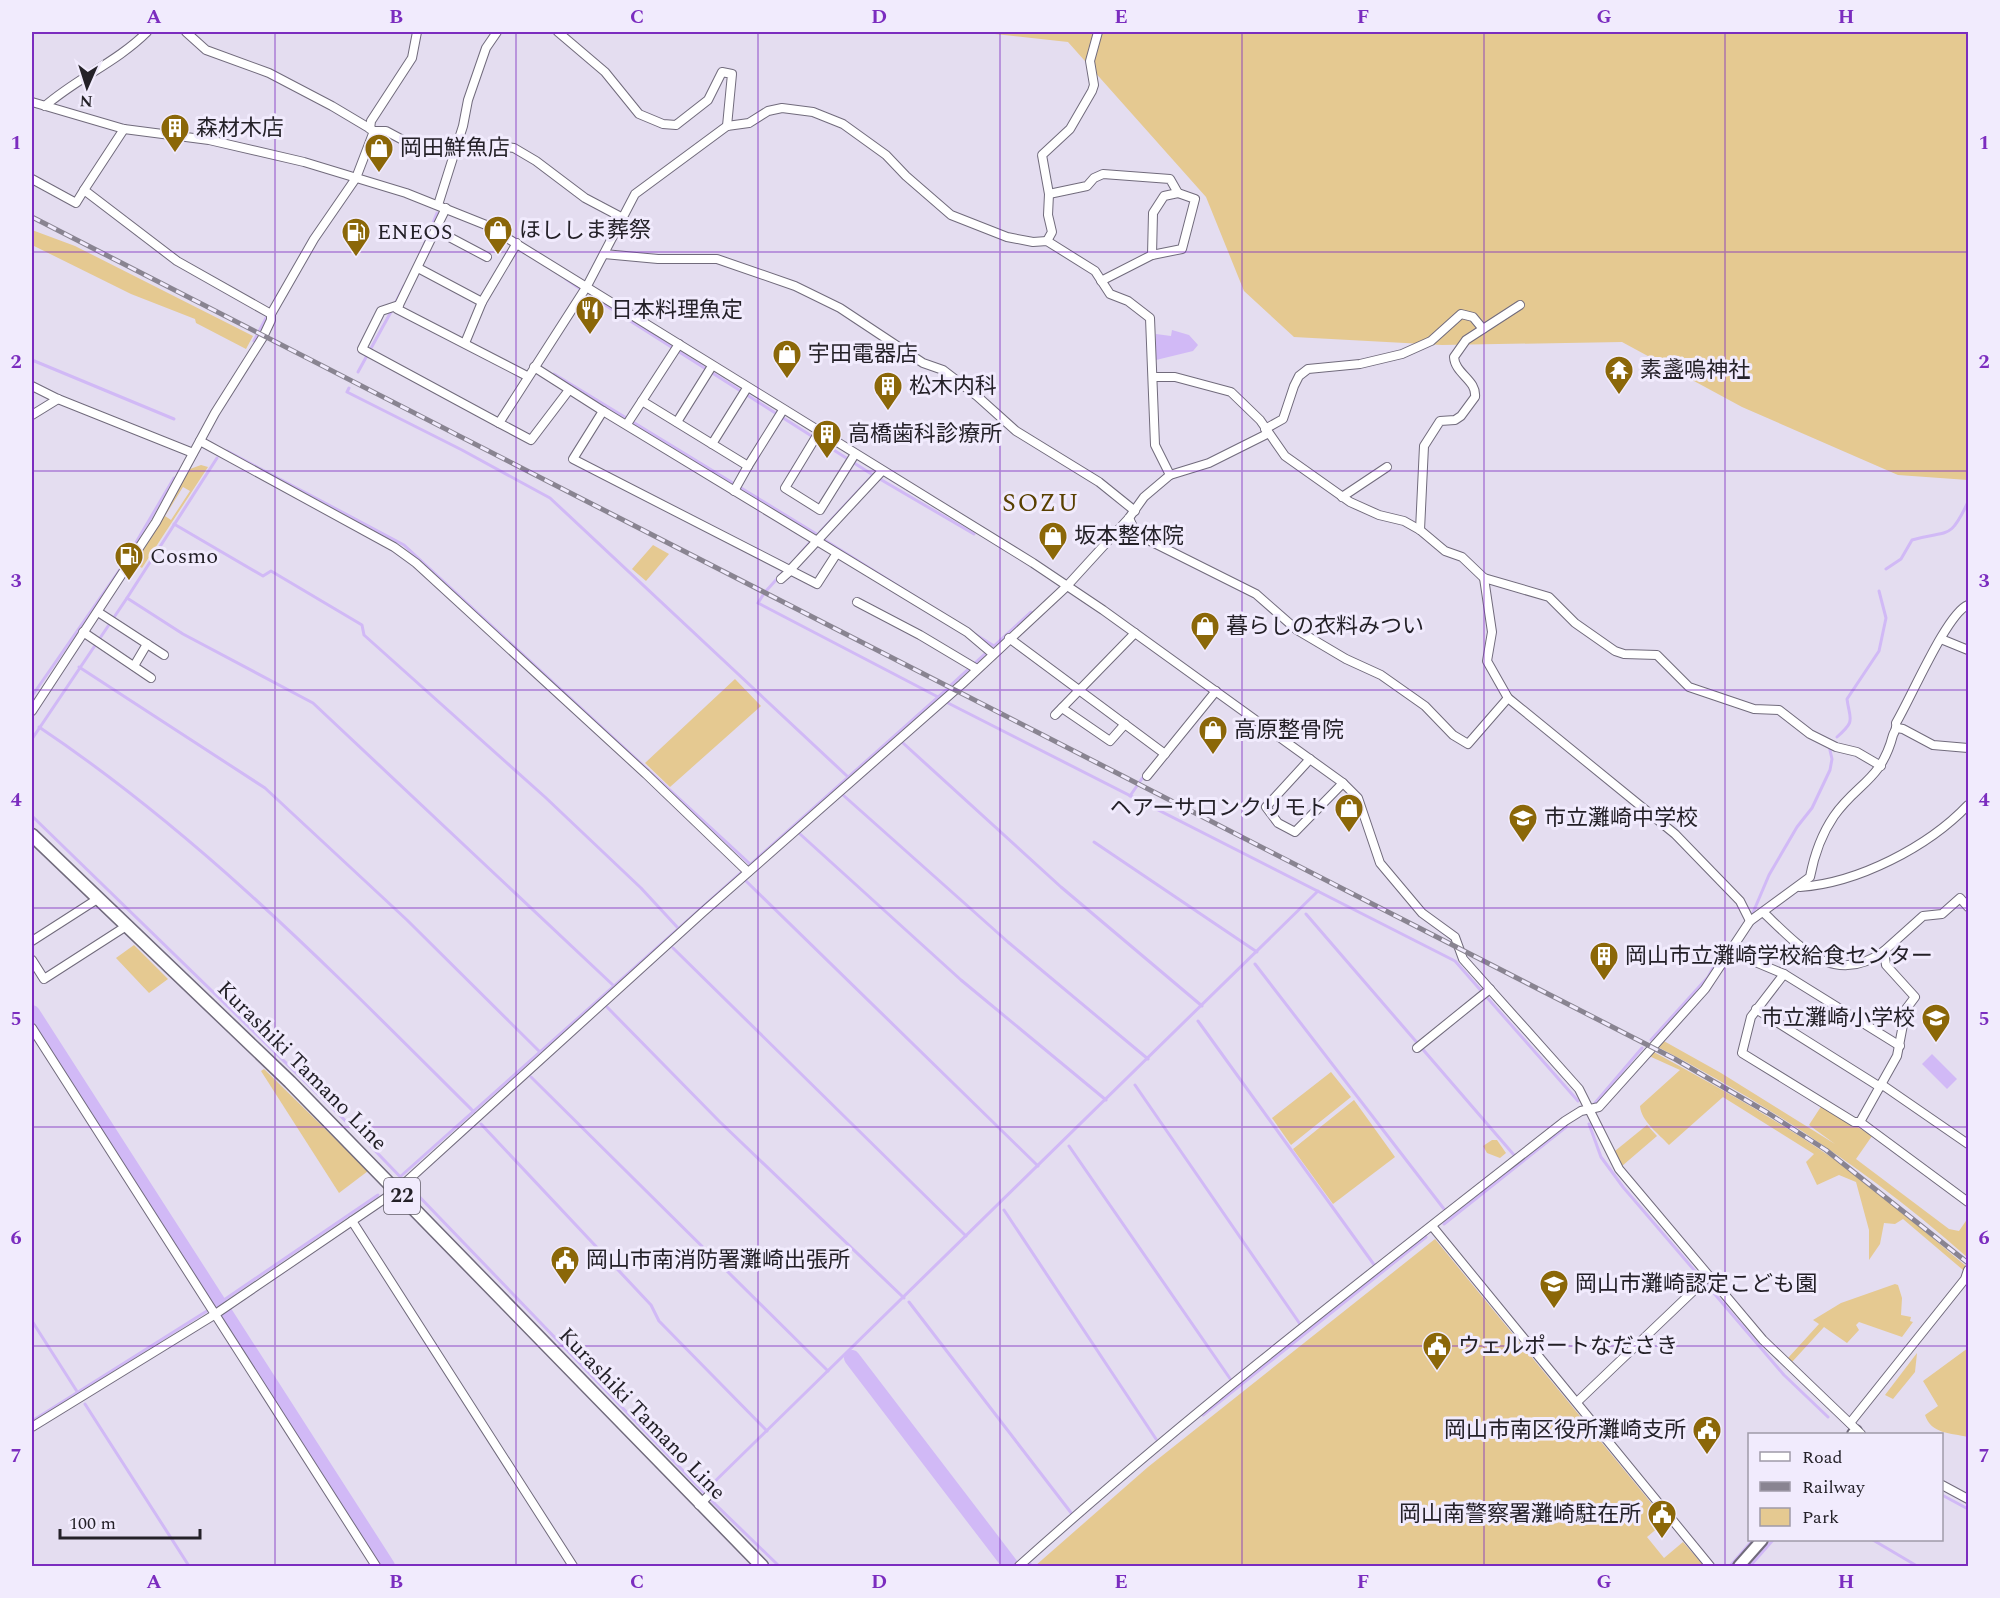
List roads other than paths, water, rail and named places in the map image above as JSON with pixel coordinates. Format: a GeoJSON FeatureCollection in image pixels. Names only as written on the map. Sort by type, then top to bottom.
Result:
{"type":"FeatureCollection","features":[{"type":"Feature","properties":{"kind":"main road","name":"Kurashiki Tamano Line"},"geometry":{"type":"LineString","coordinates":[[32,835],[403,1185],[705,1499],[762,1566]]}},
{"type":"Feature","properties":{"kind":"street"},"geometry":{"type":"LineString","coordinates":[[45,105],[65,89],[130,48],[147,32]]}},
{"type":"Feature","properties":{"kind":"street"},"geometry":{"type":"LineString","coordinates":[[186,32],[206,50],[268,73],[372,130],[386,131],[414,146],[453,152],[481,144],[514,148],[536,161],[585,198],[621,217]]}},
{"type":"Feature","properties":{"kind":"street"},"geometry":{"type":"LineString","coordinates":[[32,711],[160,515],[193,453],[262,337],[271,320],[271,314],[314,239],[356,178],[372,130],[371,121],[412,58],[417,32]]}},
{"type":"Feature","properties":{"kind":"street"},"geometry":{"type":"LineString","coordinates":[[493,32],[468,100],[435,230],[418,268],[395,306],[381,311],[362,349],[531,440],[569,390]]}},
{"type":"Feature","properties":{"kind":"street"},"geometry":{"type":"LineString","coordinates":[[558,32],[605,72],[639,114],[663,124],[676,125],[708,100],[722,72],[732,74],[727,126]]}},
{"type":"Feature","properties":{"kind":"street"},"geometry":{"type":"LineString","coordinates":[[1047,241],[1052,232],[1042,155],[1070,129],[1092,91],[1094,85],[1090,61],[1098,32]]}},
{"type":"Feature","properties":{"kind":"street"},"geometry":{"type":"LineString","coordinates":[[32,102],[124,129],[248,148],[356,178],[442,207],[486,225],[587,286],[676,348],[817,437],[879,475],[956,515],[1135,633],[1343,783],[1358,798],[1380,863],[1422,913],[1455,937],[1463,959],[1486,992],[1579,1089],[1618,1169],[1706,1279],[1763,1340],[1855,1431],[1965,1279],[1968,1270]]}},
{"type":"Feature","properties":{"kind":"street"},"geometry":{"type":"LineString","coordinates":[[499,423],[527,376],[587,286],[635,194],[727,126],[749,123],[768,111],[782,108],[813,112],[843,124],[865,137],[951,215],[1007,237],[1033,242],[1047,241],[1095,271],[1110,294],[1128,301],[1150,318],[1155,445],[1170,475]]}},
{"type":"Feature","properties":{"kind":"street"},"geometry":{"type":"LineString","coordinates":[[32,179],[76,203],[124,129]]}},
{"type":"Feature","properties":{"kind":"street"},"geometry":{"type":"LineString","coordinates":[[1048,194],[1087,186],[1094,178],[1103,174],[1170,179],[1178,193]]}},
{"type":"Feature","properties":{"kind":"street"},"geometry":{"type":"LineString","coordinates":[[84,190],[177,261],[271,314]]}},
{"type":"Feature","properties":{"kind":"street"},"geometry":{"type":"LineString","coordinates":[[1101,281],[1152,255],[1182,249],[1195,199],[1178,193],[1164,196],[1153,213],[1152,255]]}},
{"type":"Feature","properties":{"kind":"street"},"geometry":{"type":"LineString","coordinates":[[435,230],[487,257]]}},
{"type":"Feature","properties":{"kind":"street"},"geometry":{"type":"LineString","coordinates":[[465,343],[482,302],[517,243]]}},
{"type":"Feature","properties":{"kind":"street"},"geometry":{"type":"LineString","coordinates":[[604,254],[658,259],[717,259],[795,286],[840,308],[923,363],[942,370],[1016,431],[1099,482],[1132,514],[1135,531],[1142,537],[1256,594],[1297,630],[1346,659],[1381,675],[1425,706],[1453,735],[1468,744],[1508,698]]}},
{"type":"Feature","properties":{"kind":"street"},"geometry":{"type":"LineString","coordinates":[[418,268],[482,302]]}},
{"type":"Feature","properties":{"kind":"street"},"geometry":{"type":"LineString","coordinates":[[1420,530],[1424,446],[1440,421],[1455,420],[1461,416],[1475,397],[1473,385],[1454,364],[1454,357],[1466,340],[1520,305]]}},
{"type":"Feature","properties":{"kind":"street"},"geometry":{"type":"LineString","coordinates":[[395,306],[527,376]]}},
{"type":"Feature","properties":{"kind":"street"},"geometry":{"type":"LineString","coordinates":[[32,1427],[213,1311],[227,1306],[403,1185],[745,870],[990,651],[1009,638],[1066,587],[1132,514],[1144,497],[1170,475],[1209,463],[1266,432],[1283,419],[1299,376],[1308,369],[1360,364],[1421,348],[1461,314],[1468,313],[1482,329]]}},
{"type":"Feature","properties":{"kind":"street"},"geometry":{"type":"LineString","coordinates":[[629,421],[676,348]]}},
{"type":"Feature","properties":{"kind":"street"},"geometry":{"type":"LineString","coordinates":[[534,366],[603,411],[629,421],[736,487],[814,540],[990,651]]}},
{"type":"Feature","properties":{"kind":"street"},"geometry":{"type":"LineString","coordinates":[[677,422],[710,370]]}},
{"type":"Feature","properties":{"kind":"street"},"geometry":{"type":"LineString","coordinates":[[1153,377],[1175,377],[1231,392],[1260,420],[1266,432],[1285,456],[1342,497],[1420,530],[1445,551],[1462,557],[1484,578],[1549,597],[1575,623],[1616,651],[1624,654],[1657,655],[1689,687],[1754,709],[1779,710],[1810,734],[1821,737],[1836,747],[1857,752],[1881,766]]}},
{"type":"Feature","properties":{"kind":"street"},"geometry":{"type":"LineString","coordinates":[[32,386],[58,399],[193,453]]}},
{"type":"Feature","properties":{"kind":"street"},"geometry":{"type":"LineString","coordinates":[[712,444],[745,392]]}},
{"type":"Feature","properties":{"kind":"street"},"geometry":{"type":"LineString","coordinates":[[32,415],[58,399]]}},
{"type":"Feature","properties":{"kind":"street"},"geometry":{"type":"LineString","coordinates":[[642,401],[748,466]]}},
{"type":"Feature","properties":{"kind":"street"},"geometry":{"type":"LineString","coordinates":[[603,411],[573,459],[817,584],[837,553]]}},
{"type":"Feature","properties":{"kind":"street"},"geometry":{"type":"LineString","coordinates":[[736,487],[781,414]]}},
{"type":"Feature","properties":{"kind":"street"},"geometry":{"type":"LineString","coordinates":[[817,437],[785,488],[819,510],[852,458]]}},
{"type":"Feature","properties":{"kind":"street"},"geometry":{"type":"LineString","coordinates":[[200,441],[394,547],[416,563],[646,774],[745,870]]}},
{"type":"Feature","properties":{"kind":"street"},"geometry":{"type":"LineString","coordinates":[[1342,497],[1387,467]]}},
{"type":"Feature","properties":{"kind":"street"},"geometry":{"type":"LineString","coordinates":[[781,579],[814,540],[879,475]]}},
{"type":"Feature","properties":{"kind":"street"},"geometry":{"type":"LineString","coordinates":[[1484,578],[1492,632],[1487,661],[1508,698],[1675,834],[1740,901],[1750,921]]}},
{"type":"Feature","properties":{"kind":"street"},"geometry":{"type":"LineString","coordinates":[[858,602],[973,667]]}},
{"type":"Feature","properties":{"kind":"street"},"geometry":{"type":"LineString","coordinates":[[1019,1566],[1175,1430],[1432,1226],[1565,1121],[1581,1110],[1599,1107],[1705,989],[1750,921],[1800,887],[1810,877],[1815,853],[1834,816],[1887,757],[1897,728],[1896,723],[1953,616],[1968,604]]}},
{"type":"Feature","properties":{"kind":"street"},"geometry":{"type":"LineString","coordinates":[[98,612],[164,655]]}},
{"type":"Feature","properties":{"kind":"street"},"geometry":{"type":"LineString","coordinates":[[83,633],[151,678]]}},
{"type":"Feature","properties":{"kind":"street"},"geometry":{"type":"LineString","coordinates":[[1055,715],[1135,633]]}},
{"type":"Feature","properties":{"kind":"street"},"geometry":{"type":"LineString","coordinates":[[1009,638],[1165,754]]}},
{"type":"Feature","properties":{"kind":"street"},"geometry":{"type":"LineString","coordinates":[[1941,639],[1968,650]]}},
{"type":"Feature","properties":{"kind":"street"},"geometry":{"type":"LineString","coordinates":[[134,666],[147,644]]}},
{"type":"Feature","properties":{"kind":"street"},"geometry":{"type":"LineString","coordinates":[[1147,776],[1216,691]]}},
{"type":"Feature","properties":{"kind":"street"},"geometry":{"type":"LineString","coordinates":[[1062,708],[1110,741],[1125,724]]}},
{"type":"Feature","properties":{"kind":"street"},"geometry":{"type":"LineString","coordinates":[[1897,728],[1933,745],[1968,748]]}},
{"type":"Feature","properties":{"kind":"street"},"geometry":{"type":"LineString","coordinates":[[1310,759],[1266,807],[1278,823],[1295,831],[1343,783]]}},
{"type":"Feature","properties":{"kind":"street"},"geometry":{"type":"LineString","coordinates":[[1800,887],[1848,879],[1871,868],[1911,848],[1968,806]]}},
{"type":"Feature","properties":{"kind":"street"},"geometry":{"type":"LineString","coordinates":[[32,941],[99,898]]}},
{"type":"Feature","properties":{"kind":"street"},"geometry":{"type":"LineString","coordinates":[[1763,912],[1798,945],[1832,966],[1858,965],[1870,961],[1923,916],[1942,914],[1960,898],[1968,907]]}},
{"type":"Feature","properties":{"kind":"street"},"geometry":{"type":"LineString","coordinates":[[32,960],[44,979],[128,925]]}},
{"type":"Feature","properties":{"kind":"street"},"geometry":{"type":"LineString","coordinates":[[1729,951],[1784,974],[1900,1046]]}},
{"type":"Feature","properties":{"kind":"street"},"geometry":{"type":"LineString","coordinates":[[1860,1122],[1900,1046],[1906,1009],[1915,997],[1886,965],[1884,951]]}},
{"type":"Feature","properties":{"kind":"street"},"geometry":{"type":"LineString","coordinates":[[1784,974],[1756,1009],[1746,1030],[1742,1053],[1854,1122],[1860,1122],[1968,1202]]}},
{"type":"Feature","properties":{"kind":"street"},"geometry":{"type":"LineString","coordinates":[[1419,1047],[1486,992]]}},
{"type":"Feature","properties":{"kind":"street"},"geometry":{"type":"LineString","coordinates":[[1756,1009],[1881,1085],[1968,1144]]}},
{"type":"Feature","properties":{"kind":"street"},"geometry":{"type":"LineString","coordinates":[[32,1028],[376,1566]]}},
{"type":"Feature","properties":{"kind":"street"},"geometry":{"type":"LineString","coordinates":[[352,1221],[573,1566]]}},
{"type":"Feature","properties":{"kind":"street"},"geometry":{"type":"LineString","coordinates":[[1432,1226],[1710,1566]]}},
{"type":"Feature","properties":{"kind":"street"},"geometry":{"type":"LineString","coordinates":[[1577,1402],[1706,1279]]}},
{"type":"Feature","properties":{"kind":"street"},"geometry":{"type":"LineString","coordinates":[[1943,1486],[1968,1499]]}},
{"type":"Feature","properties":{"kind":"street"},"geometry":{"type":"LineString","coordinates":[[1739,1566],[1760,1541]]}},
{"type":"Feature","properties":{"kind":"waterway"},"geometry":{"type":"LineString","coordinates":[[422,250],[437,213]]}},
{"type":"Feature","properties":{"kind":"waterway"},"geometry":{"type":"LineString","coordinates":[[566,279],[579,288]]}},
{"type":"Feature","properties":{"kind":"waterway"},"geometry":{"type":"LineString","coordinates":[[395,304],[404,286]]}},
{"type":"Feature","properties":{"kind":"waterway"},"geometry":{"type":"LineString","coordinates":[[602,303],[873,475],[974,534]]}},
{"type":"Feature","properties":{"kind":"waterway"},"geometry":{"type":"LineString","coordinates":[[358,372],[392,310]]}},
{"type":"Feature","properties":{"kind":"waterway"},"geometry":{"type":"LineString","coordinates":[[254,341],[266,318]]}},
{"type":"Feature","properties":{"kind":"waterway"},"geometry":{"type":"LineString","coordinates":[[32,360],[174,419]]}},
{"type":"Feature","properties":{"kind":"waterway"},"geometry":{"type":"LineString","coordinates":[[554,374],[818,535]]}},
{"type":"Feature","properties":{"kind":"waterway"},"geometry":{"type":"LineString","coordinates":[[349,388],[347,392],[462,450],[550,498],[847,776]]}},
{"type":"Feature","properties":{"kind":"waterway"},"geometry":{"type":"LineString","coordinates":[[227,451],[404,545],[749,863]]}},
{"type":"Feature","properties":{"kind":"waterway"},"geometry":{"type":"LineString","coordinates":[[32,739],[127,598],[217,458]]}},
{"type":"Feature","properties":{"kind":"waterway"},"geometry":{"type":"LineString","coordinates":[[820,532],[873,475]]}},
{"type":"Feature","properties":{"kind":"waterway"},"geometry":{"type":"LineString","coordinates":[[32,696],[121,568],[174,478]]}},
{"type":"Feature","properties":{"kind":"waterway"},"geometry":{"type":"LineString","coordinates":[[1886,569],[1901,559],[1912,540],[1941,534],[1952,529],[1968,502]]}},
{"type":"Feature","properties":{"kind":"waterway"},"geometry":{"type":"LineString","coordinates":[[174,524],[263,576],[271,571],[362,625],[364,635],[545,797],[641,888],[678,928]]}},
{"type":"Feature","properties":{"kind":"waterway"},"geometry":{"type":"LineString","coordinates":[[798,556],[813,539]]}},
{"type":"Feature","properties":{"kind":"waterway"},"geometry":{"type":"LineString","coordinates":[[823,539],[994,646]]}},
{"type":"Feature","properties":{"kind":"waterway"},"geometry":{"type":"LineString","coordinates":[[766,591],[785,570]]}},
{"type":"Feature","properties":{"kind":"waterway"},"geometry":{"type":"LineString","coordinates":[[1837,737],[1847,727],[1850,720],[1847,699],[1879,651],[1886,618],[1879,591]]}},
{"type":"Feature","properties":{"kind":"waterway"},"geometry":{"type":"LineString","coordinates":[[763,595],[758,603],[940,698]]}},
{"type":"Feature","properties":{"kind":"waterway"},"geometry":{"type":"LineString","coordinates":[[127,598],[183,634],[313,703],[614,986]]}},
{"type":"Feature","properties":{"kind":"waterway"},"geometry":{"type":"LineString","coordinates":[[994,646],[1031,612]]}},
{"type":"Feature","properties":{"kind":"waterway"},"geometry":{"type":"LineString","coordinates":[[951,685],[987,652]]}},
{"type":"Feature","properties":{"kind":"waterway"},"geometry":{"type":"LineString","coordinates":[[79,667],[265,788],[407,920],[541,1053]]}},
{"type":"Feature","properties":{"kind":"waterway"},"geometry":{"type":"LineString","coordinates":[[401,1176],[947,689]]}},
{"type":"Feature","properties":{"kind":"waterway"},"geometry":{"type":"LineString","coordinates":[[948,703],[1455,961],[1578,1101]]}},
{"type":"Feature","properties":{"kind":"waterway"},"geometry":{"type":"LineString","coordinates":[[39,727],[99,769],[212,861],[319,959],[474,1112]]}},
{"type":"Feature","properties":{"kind":"waterway"},"geometry":{"type":"LineString","coordinates":[[903,743],[1061,887],[1202,1006]]}},
{"type":"Feature","properties":{"kind":"waterway"},"geometry":{"type":"LineString","coordinates":[[1752,915],[1769,875],[1797,827],[1812,808],[1830,770],[1832,759],[1829,746]]}},
{"type":"Feature","properties":{"kind":"waterway"},"geometry":{"type":"LineString","coordinates":[[1130,796],[1143,777]]}},
{"type":"Feature","properties":{"kind":"waterway"},"geometry":{"type":"LineString","coordinates":[[843,795],[1008,942],[1148,1059]]}},
{"type":"Feature","properties":{"kind":"waterway"},"geometry":{"type":"LineString","coordinates":[[32,816],[360,1135],[715,1504],[779,1566]]}},
{"type":"Feature","properties":{"kind":"waterway"},"geometry":{"type":"LineString","coordinates":[[800,834],[961,980],[1106,1100]]}},
{"type":"Feature","properties":{"kind":"waterway"},"geometry":{"type":"LineString","coordinates":[[1094,842],[1257,952]]}},
{"type":"Feature","properties":{"kind":"waterway"},"geometry":{"type":"LineString","coordinates":[[746,881],[1038,1166]]}},
{"type":"Feature","properties":{"kind":"waterway"},"geometry":{"type":"LineString","coordinates":[[704,1492],[1318,891]]}},
{"type":"Feature","properties":{"kind":"waterway"},"geometry":{"type":"LineString","coordinates":[[1306,914],[1514,1155]]}},
{"type":"Feature","properties":{"kind":"waterway"},"geometry":{"type":"LineString","coordinates":[[673,948],[966,1236]]}},
{"type":"Feature","properties":{"kind":"waterway"},"geometry":{"type":"LineString","coordinates":[[1651,1040],[1708,977],[1724,948]]}},
{"type":"Feature","properties":{"kind":"waterway"},"geometry":{"type":"LineString","coordinates":[[1255,964],[1444,1209]]}},
{"type":"Feature","properties":{"kind":"waterway"},"geometry":{"type":"LineString","coordinates":[[607,1007],[720,1122],[904,1298]]}},
{"type":"Feature","properties":{"kind":"waterway"},"geometry":{"type":"LineString","coordinates":[[32,1013],[387,1566]]}},
{"type":"Feature","properties":{"kind":"waterway"},"geometry":{"type":"LineString","coordinates":[[1198,1021],[1375,1266]]}},
{"type":"Feature","properties":{"kind":"waterway"},"geometry":{"type":"LineString","coordinates":[[1595,1103],[1642,1048]]}},
{"type":"Feature","properties":{"kind":"waterway"},"geometry":{"type":"LineString","coordinates":[[531,1077],[828,1371]]}},
{"type":"Feature","properties":{"kind":"waterway"},"geometry":{"type":"LineString","coordinates":[[1135,1085],[1300,1324]]}},
{"type":"Feature","properties":{"kind":"waterway"},"geometry":{"type":"LineString","coordinates":[[481,1124],[651,1305],[659,1321],[767,1431]]}},
{"type":"Feature","properties":{"kind":"waterway"},"geometry":{"type":"LineString","coordinates":[[1589,1124],[1601,1157],[1623,1187],[1784,1375],[1828,1417]]}},
{"type":"Feature","properties":{"kind":"waterway"},"geometry":{"type":"LineString","coordinates":[[1444,1224],[1566,1127]]}},
{"type":"Feature","properties":{"kind":"waterway"},"geometry":{"type":"LineString","coordinates":[[1069,1146],[1231,1380]]}},
{"type":"Feature","properties":{"kind":"waterway"},"geometry":{"type":"LineString","coordinates":[[32,1421],[218,1304],[378,1195]]}},
{"type":"Feature","properties":{"kind":"waterway"},"geometry":{"type":"LineString","coordinates":[[1004,1210],[1156,1439]]}},
{"type":"Feature","properties":{"kind":"waterway"},"geometry":{"type":"LineString","coordinates":[[358,1224],[377,1254]]}},
{"type":"Feature","properties":{"kind":"waterway"},"geometry":{"type":"LineString","coordinates":[[1203,1415],[1426,1237]]}},
{"type":"Feature","properties":{"kind":"waterway"},"geometry":{"type":"LineString","coordinates":[[909,1302],[1072,1514]]}},
{"type":"Feature","properties":{"kind":"waterway"},"geometry":{"type":"LineString","coordinates":[[32,1321],[78,1393]]}},
{"type":"Feature","properties":{"kind":"waterway"},"geometry":{"type":"LineString","coordinates":[[852,1358],[1011,1566]]}},
{"type":"Feature","properties":{"kind":"waterway"},"geometry":{"type":"LineString","coordinates":[[85,1404],[189,1566]]}},
{"type":"Feature","properties":{"kind":"waterway"},"geometry":{"type":"LineString","coordinates":[[1943,1496],[1968,1509]]}},
{"type":"Feature","properties":{"kind":"waterway"},"geometry":{"type":"LineString","coordinates":[[1730,1566],[1752,1541]]}},
{"type":"Feature","properties":{"kind":"waterway"},"geometry":{"type":"LineString","coordinates":[[1750,1566],[1772,1541]]}},
{"type":"Feature","properties":{"kind":"waterway"},"geometry":{"type":"LineString","coordinates":[[1875,1541],[1917,1566]]}},
{"type":"Feature","properties":{"kind":"railway"},"geometry":{"type":"LineString","coordinates":[[32,217],[1675,1059],[1826,1150],[1968,1263]]}},
{"type":"Feature","properties":{"kind":"place","name":"森材木店"},"geometry":{"type":"Point","coordinates":[175,154]}},
{"type":"Feature","properties":{"kind":"place","name":"岡田鮮魚店"},"geometry":{"type":"Point","coordinates":[379,174]}},
{"type":"Feature","properties":{"kind":"place","name":"ほししま葬祭"},"geometry":{"type":"Point","coordinates":[498,256]}},
{"type":"Feature","properties":{"kind":"place","name":"ENEOS"},"geometry":{"type":"Point","coordinates":[356,258]}},
{"type":"Feature","properties":{"kind":"place","name":"日本料理魚定"},"geometry":{"type":"Point","coordinates":[590,336]}},
{"type":"Feature","properties":{"kind":"place","name":"宇田電器店"},"geometry":{"type":"Point","coordinates":[787,380]}},
{"type":"Feature","properties":{"kind":"place","name":"素盞嗚神社"},"geometry":{"type":"Point","coordinates":[1619,396]}},
{"type":"Feature","properties":{"kind":"place","name":"松木内科"},"geometry":{"type":"Point","coordinates":[888,412]}},
{"type":"Feature","properties":{"kind":"place","name":"高橋歯科診療所"},"geometry":{"type":"Point","coordinates":[827,460]}},
{"type":"Feature","properties":{"kind":"place","name":"坂本整体院"},"geometry":{"type":"Point","coordinates":[1053,562]}},
{"type":"Feature","properties":{"kind":"place","name":"Cosmo"},"geometry":{"type":"Point","coordinates":[129,582]}},
{"type":"Feature","properties":{"kind":"place","name":"暮らしの衣料みつい"},"geometry":{"type":"Point","coordinates":[1205,652]}},
{"type":"Feature","properties":{"kind":"place","name":"高原整骨院"},"geometry":{"type":"Point","coordinates":[1213,756]}},
{"type":"Feature","properties":{"kind":"place","name":"ヘアーサロンクリモト"},"geometry":{"type":"Point","coordinates":[1349,834]}},
{"type":"Feature","properties":{"kind":"place","name":"市立灘崎中学校"},"geometry":{"type":"Point","coordinates":[1523,844]}},
{"type":"Feature","properties":{"kind":"place","name":"岡山市立灘崎学校給食センター"},"geometry":{"type":"Point","coordinates":[1604,982]}},
{"type":"Feature","properties":{"kind":"place","name":"市立灘崎小学校"},"geometry":{"type":"Point","coordinates":[1936,1044]}},
{"type":"Feature","properties":{"kind":"place","name":"岡山市南消防署灘崎出張所"},"geometry":{"type":"Point","coordinates":[565,1286]}},
{"type":"Feature","properties":{"kind":"place","name":"岡山市灘崎認定こども園"},"geometry":{"type":"Point","coordinates":[1554,1310]}},
{"type":"Feature","properties":{"kind":"place","name":"ウェルポートなださき"},"geometry":{"type":"Point","coordinates":[1437,1372]}},
{"type":"Feature","properties":{"kind":"place","name":"岡山市南区役所灘崎支所"},"geometry":{"type":"Point","coordinates":[1707,1456]}},
{"type":"Feature","properties":{"kind":"place","name":"岡山南警察署灘崎駐在所"},"geometry":{"type":"Point","coordinates":[1662,1540]}},
{"type":"Feature","properties":{"kind":"district","name":"SOZU"},"geometry":{"type":"Point","coordinates":[1041,503]}}]}
